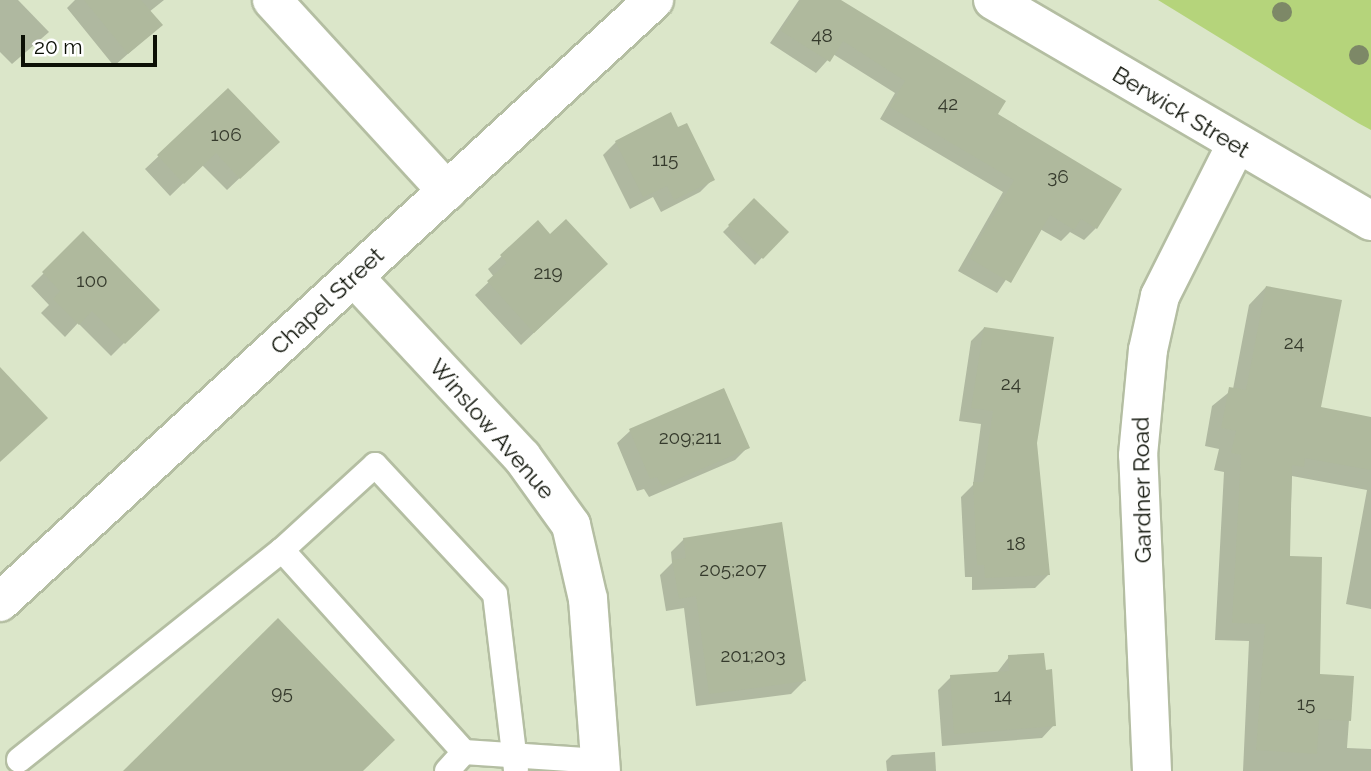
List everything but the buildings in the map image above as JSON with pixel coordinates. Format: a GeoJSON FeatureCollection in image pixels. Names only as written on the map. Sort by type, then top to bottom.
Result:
{"type":"FeatureCollection","features":[{"type":"Feature","properties":{"kind":"street"},"geometry":{"type":"LineString","coordinates":[[272,0],[447,191]]}},
{"type":"Feature","properties":{"kind":"street","name":"Chapel Street"},"geometry":{"type":"LineString","coordinates":[[0,602],[654,0]]}},
{"type":"Feature","properties":{"kind":"street","name":"Berwick Street"},"geometry":{"type":"LineString","coordinates":[[993,0],[1236,145],[1371,221]]}},
{"type":"Feature","properties":{"kind":"street","name":"Gardner Road"},"geometry":{"type":"LineString","coordinates":[[1152,771],[1138,455],[1145,376],[1160,296],[1236,145]]}},
{"type":"Feature","properties":{"kind":"street","name":"Winslow Avenue"},"geometry":{"type":"LineString","coordinates":[[354,276],[523,457],[571,525],[588,599],[601,766]]}},
{"type":"Feature","properties":{"kind":"lane"},"geometry":{"type":"LineString","coordinates":[[19,760],[282,550],[375,465],[495,594],[516,763]]}},
{"type":"Feature","properties":{"kind":"lane"},"geometry":{"type":"LineString","coordinates":[[282,550],[464,752],[516,763],[601,766]]}},
{"type":"Feature","properties":{"kind":"lane"},"geometry":{"type":"LineString","coordinates":[[447,771],[464,752]]}},
{"type":"Feature","properties":{"kind":"green space"},"geometry":{"type":"Polygon","coordinates":[[[1158,0],[1371,0],[1371,130],[1358,123],[1158,0]]]}}]}
